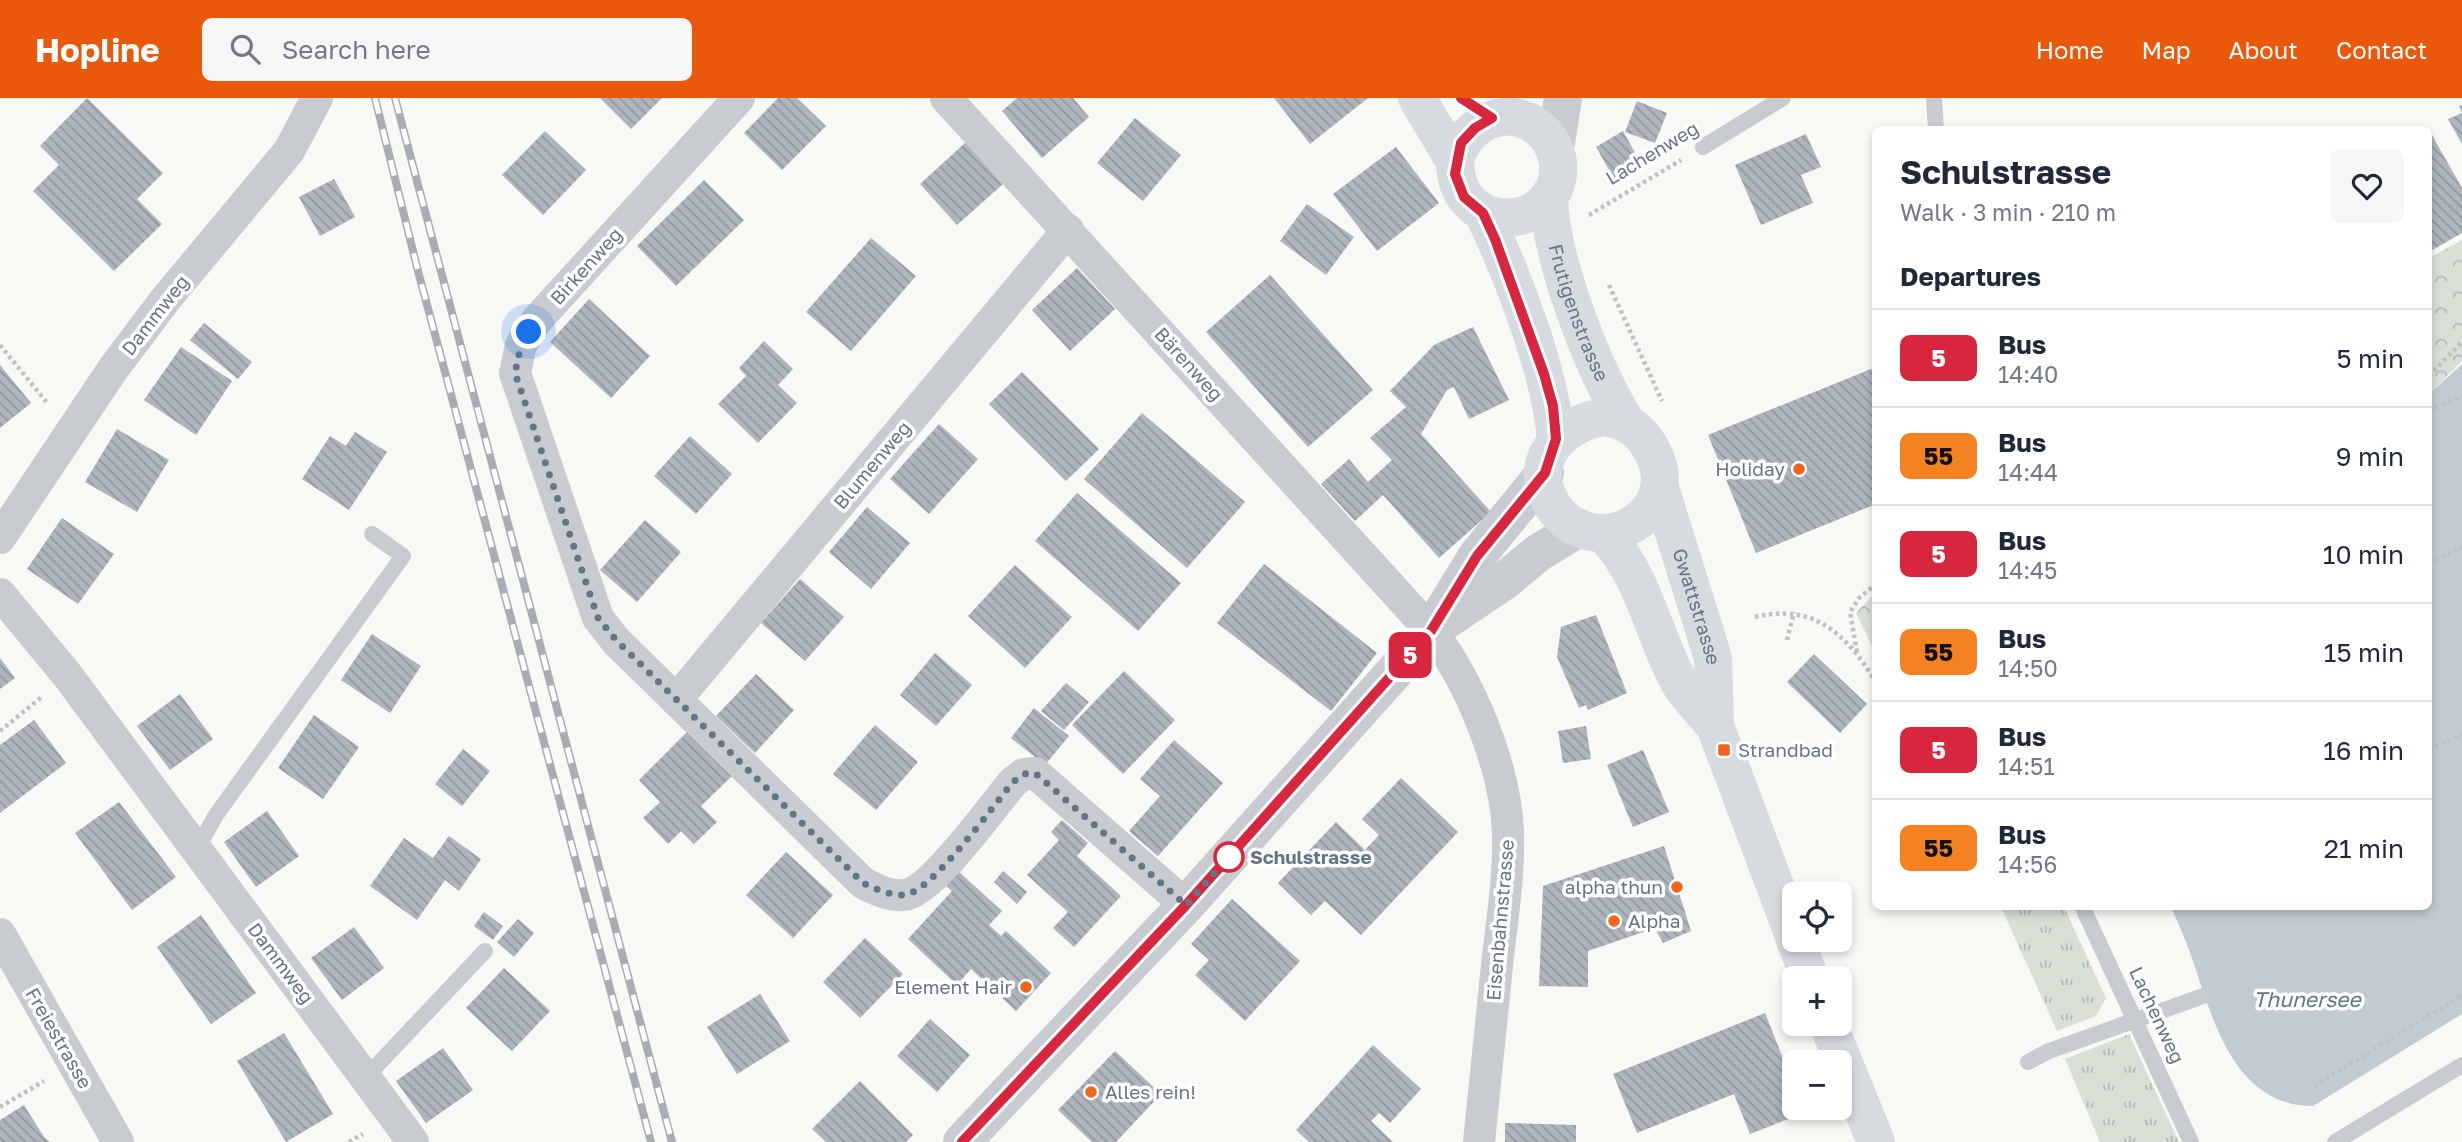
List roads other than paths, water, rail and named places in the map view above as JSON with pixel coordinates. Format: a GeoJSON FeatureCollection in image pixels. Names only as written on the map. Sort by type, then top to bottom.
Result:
{"type":"FeatureCollection","features":[{"type":"Feature","properties":{"kind":"main road"},"geometry":{"type":"LineString","coordinates":[[1417,98],[1455,162]]}},
{"type":"Feature","properties":{"kind":"main road"},"geometry":{"type":"LineString","coordinates":[[1483,213],[1512,218],[1540,207],[1549,196],[1558,173],[1555,149],[1542,130],[1522,118],[1493,108],[1467,135],[1455,162],[1455,174],[1464,197],[1483,213],[1502,253],[1544,374],[1553,406],[1547,496],[1553,507],[1592,532],[1636,521],[1661,491],[1661,479],[1654,453],[1643,435],[1626,422],[1605,417],[1584,420],[1551,456]]}},
{"type":"Feature","properties":{"kind":"main road","name":"Frutigenstrasse"},"geometry":{"type":"LineString","coordinates":[[1549,196],[1553,236],[1563,269],[1599,373],[1626,422]]}},
{"type":"Feature","properties":{"kind":"main road","name":"Gwattstrasse"},"geometry":{"type":"LineString","coordinates":[[1661,491],[1713,659],[1715,726],[1782,906]]}},
{"type":"Feature","properties":{"kind":"main road","name":"Gwattstrasse"},"geometry":{"type":"LineString","coordinates":[[1592,532],[1620,551],[1641,590],[1678,681],[1715,726]]}},
{"type":"Feature","properties":{"kind":"main road"},"geometry":{"type":"LineString","coordinates":[[1833,1036],[1876,1142]]}},
{"type":"Feature","properties":{"kind":"street","name":"Dammweg"},"geometry":{"type":"LineString","coordinates":[[0,538],[113,369],[165,300],[289,151],[317,98]]}},
{"type":"Feature","properties":{"kind":"street","name":"Birkenweg"},"geometry":{"type":"LineString","coordinates":[[739,98],[537,320],[521,345],[515,373],[598,618],[616,640],[863,883],[882,892],[905,895],[925,884],[1013,782],[1024,774],[1035,773],[1186,905]]}},
{"type":"Feature","properties":{"kind":"street","name":"Bärenweg"},"geometry":{"type":"LineString","coordinates":[[946,98],[1431,631]]}},
{"type":"Feature","properties":{"kind":"street"},"geometry":{"type":"LineString","coordinates":[[1555,149],[1563,98]]}},
{"type":"Feature","properties":{"kind":"street","name":"Blumenweg"},"geometry":{"type":"LineString","coordinates":[[676,700],[1068,230]]}},
{"type":"Feature","properties":{"kind":"street"},"geometry":{"type":"LineString","coordinates":[[962,1142],[1186,905],[1431,631],[1477,556],[1551,456]]}},
{"type":"Feature","properties":{"kind":"street"},"geometry":{"type":"LineString","coordinates":[[1431,631],[1503,582],[1538,553],[1592,532]]}},
{"type":"Feature","properties":{"kind":"street","name":"Dammweg"},"geometry":{"type":"LineString","coordinates":[[0,594],[68,676],[413,1142]]}},
{"type":"Feature","properties":{"kind":"street","name":"Eisenbahnstrasse"},"geometry":{"type":"LineString","coordinates":[[1431,631],[1454,662],[1482,724],[1500,784],[1508,831],[1504,899],[1479,1142]]}},
{"type":"Feature","properties":{"kind":"street","name":"Freiestrasse"},"geometry":{"type":"LineString","coordinates":[[0,934],[118,1142]]}},
{"type":"Feature","properties":{"kind":"lane","name":"Lachenweg"},"geometry":{"type":"LineString","coordinates":[[1703,147],[1783,98]]}},
{"type":"Feature","properties":{"kind":"lane"},"geometry":{"type":"LineString","coordinates":[[1934,98],[1936,126]]}},
{"type":"Feature","properties":{"kind":"lane"},"geometry":{"type":"LineString","coordinates":[[197,849],[216,815],[403,556],[372,534]]}},
{"type":"Feature","properties":{"kind":"lane","name":"Lachenweg"},"geometry":{"type":"LineString","coordinates":[[2084,910],[2191,1142]]}},
{"type":"Feature","properties":{"kind":"lane"},"geometry":{"type":"LineString","coordinates":[[366,1077],[485,951]]}},
{"type":"Feature","properties":{"kind":"lane"},"geometry":{"type":"LineString","coordinates":[[2028,1062],[2049,1051],[2206,995]]}},
{"type":"Feature","properties":{"kind":"lane"},"geometry":{"type":"LineString","coordinates":[[2335,1142],[2462,1065]]}},
{"type":"Feature","properties":{"kind":"water","name":"Thunersee"},"geometry":{"type":"Polygon","coordinates":[[[2462,364],[2462,1014],[2313,1106],[2286,1102],[2264,1092],[2246,1076],[2231,1056],[2209,1009],[2172,910],[2432,910],[2432,391],[2462,364]]]}},
{"type":"Feature","properties":{"kind":"railway"},"geometry":{"type":"LineString","coordinates":[[375,98],[418,271],[651,1142]]}},
{"type":"Feature","properties":{"kind":"railway"},"geometry":{"type":"LineString","coordinates":[[395,98],[672,1142]]}},
{"type":"Feature","properties":{"kind":"place","name":"Holiday"},"geometry":{"type":"Point","coordinates":[1799,469]}},
{"type":"Feature","properties":{"kind":"place","name":"Strandbad"},"geometry":{"type":"Point","coordinates":[1724,750]}},
{"type":"Feature","properties":{"kind":"place","name":"Schulstrasse"},"geometry":{"type":"Point","coordinates":[1229,857]}},
{"type":"Feature","properties":{"kind":"place","name":"alpha thun"},"geometry":{"type":"Point","coordinates":[1677,887]}},
{"type":"Feature","properties":{"kind":"place","name":"Alpha"},"geometry":{"type":"Point","coordinates":[1614,921]}},
{"type":"Feature","properties":{"kind":"place","name":"Element Hair"},"geometry":{"type":"Point","coordinates":[1026,987]}},
{"type":"Feature","properties":{"kind":"place","name":"Alles rein!"},"geometry":{"type":"Point","coordinates":[1091,1092]}}]}
